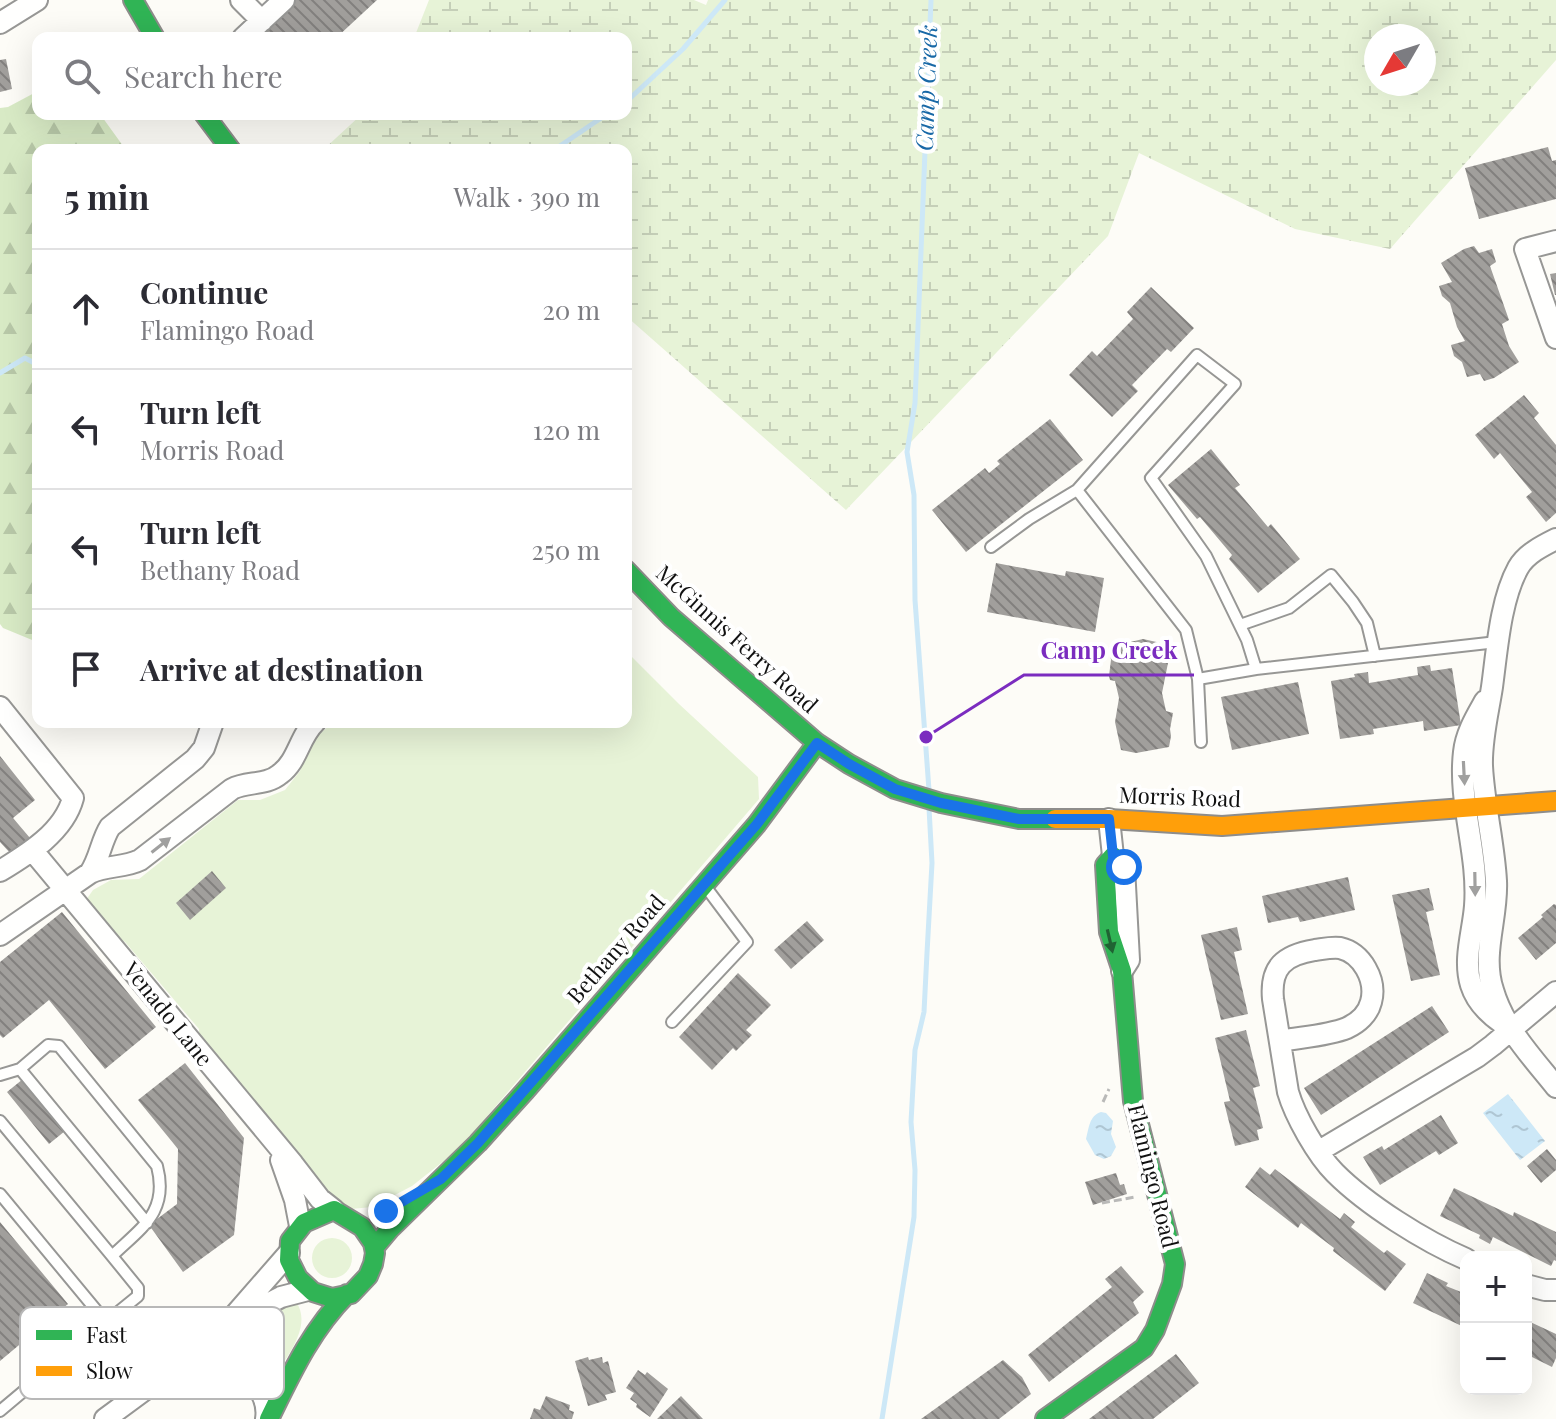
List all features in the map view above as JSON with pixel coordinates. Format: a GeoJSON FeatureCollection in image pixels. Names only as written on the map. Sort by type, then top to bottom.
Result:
{"type":"FeatureCollection","features":[{"type":"Feature","properties":{"kind":"street"},"geometry":{"type":"LineString","coordinates":[[0,23],[37,0]]}},
{"type":"Feature","properties":{"kind":"street"},"geometry":{"type":"LineString","coordinates":[[133,0],[152,32]]}},
{"type":"Feature","properties":{"kind":"street"},"geometry":{"type":"LineString","coordinates":[[241,0],[262,21]]}},
{"type":"Feature","properties":{"kind":"street"},"geometry":{"type":"LineString","coordinates":[[250,32],[284,0]]}},
{"type":"Feature","properties":{"kind":"street"},"geometry":{"type":"LineString","coordinates":[[208,120],[226,144]]}},
{"type":"Feature","properties":{"kind":"street"},"geometry":{"type":"LineString","coordinates":[[1556,241],[1525,249],[1556,338]]}},
{"type":"Feature","properties":{"kind":"street"},"geometry":{"type":"LineString","coordinates":[[1556,539],[1533,553],[1518,568],[1503,615],[1477,806],[1494,859],[1496,895],[1488,952],[1493,993],[1511,1030],[1556,1087]]}},
{"type":"Feature","properties":{"kind":"street","name":"McGinnis Ferry Road"},"geometry":{"type":"LineString","coordinates":[[632,576],[671,617],[817,743]]}},
{"type":"Feature","properties":{"kind":"street"},"geometry":{"type":"LineString","coordinates":[[0,707],[73,798],[70,808],[46,839],[33,851],[0,871]]}},
{"type":"Feature","properties":{"kind":"street"},"geometry":{"type":"LineString","coordinates":[[90,873],[110,827],[195,759],[204,748],[211,728]]}},
{"type":"Feature","properties":{"kind":"street"},"geometry":{"type":"LineString","coordinates":[[0,935],[90,873],[140,860],[232,789],[279,776],[296,755],[303,736],[310,728]]}},
{"type":"Feature","properties":{"kind":"street","name":"Morris Road"},"geometry":{"type":"LineString","coordinates":[[817,743],[895,789],[941,803],[1019,819],[1109,819],[1222,826],[1556,801]]}},
{"type":"Feature","properties":{"kind":"street","name":"Bethany Road"},"geometry":{"type":"LineString","coordinates":[[374,1248],[525,1091],[757,824],[817,743]]}},
{"type":"Feature","properties":{"kind":"street","name":"Flamingo Road"},"geometry":{"type":"LineString","coordinates":[[1045,1419],[1144,1348],[1155,1330],[1172,1284],[1175,1264],[1133,1101],[1122,971],[1129,960],[1116,904],[1124,867],[1113,856],[1109,819]]}},
{"type":"Feature","properties":{"kind":"street","name":"Venado Lane"},"geometry":{"type":"LineString","coordinates":[[33,851],[320,1199],[334,1210]]}},
{"type":"Feature","properties":{"kind":"street"},"geometry":{"type":"LineString","coordinates":[[1280,1041],[1345,1029],[1364,1016],[1372,998],[1370,978],[1362,962],[1348,951],[1331,948],[1294,955],[1281,964],[1275,974],[1272,987],[1280,1041],[1288,1092],[1292,1105],[1334,1172],[1425,1238],[1460,1256]]}},
{"type":"Feature","properties":{"kind":"street"},"geometry":{"type":"LineString","coordinates":[[1319,1151],[1477,1057],[1556,992]]}},
{"type":"Feature","properties":{"kind":"street","name":"Venado Lane"},"geometry":{"type":"LineString","coordinates":[[270,1138],[289,1178],[300,1226]]}},
{"type":"Feature","properties":{"kind":"street","name":"Bethany Road"},"geometry":{"type":"LineString","coordinates":[[355,1219],[386,1211],[441,1179]]}},
{"type":"Feature","properties":{"kind":"street"},"geometry":{"type":"LineString","coordinates":[[284,1388],[312,1334],[334,1306],[367,1279],[372,1267],[374,1248],[365,1230],[355,1219],[334,1210],[318,1214],[300,1226],[290,1244],[290,1265],[295,1276],[312,1292],[316,1319],[312,1334]]}},
{"type":"Feature","properties":{"kind":"street"},"geometry":{"type":"LineString","coordinates":[[243,1307],[289,1253]]}},
{"type":"Feature","properties":{"kind":"street"},"geometry":{"type":"LineString","coordinates":[[1532,1287],[1556,1290]]}},
{"type":"Feature","properties":{"kind":"street"},"geometry":{"type":"LineString","coordinates":[[265,1307],[281,1297],[312,1292],[335,1297],[347,1294]]}},
{"type":"Feature","properties":{"kind":"street"},"geometry":{"type":"LineString","coordinates":[[105,1419],[133,1399]]}},
{"type":"Feature","properties":{"kind":"street"},"geometry":{"type":"LineString","coordinates":[[264,1399],[268,1419]]}},
{"type":"Feature","properties":{"kind":"street"},"geometry":{"type":"LineString","coordinates":[[268,1419],[278,1399]]}},
{"type":"Feature","properties":{"kind":"lane"},"geometry":{"type":"LineString","coordinates":[[991,547],[1077,490],[1197,355],[1235,384],[1151,478],[1206,556],[1247,640],[1256,669]]}},
{"type":"Feature","properties":{"kind":"lane"},"geometry":{"type":"LineString","coordinates":[[1077,490],[1186,630],[1198,679],[1201,742]]}},
{"type":"Feature","properties":{"kind":"lane"},"geometry":{"type":"LineString","coordinates":[[1240,625],[1289,608],[1331,575],[1367,623],[1375,656]]}},
{"type":"Feature","properties":{"kind":"lane"},"geometry":{"type":"LineString","coordinates":[[1198,679],[1256,669],[1497,642]]}},
{"type":"Feature","properties":{"kind":"lane"},"geometry":{"type":"LineString","coordinates":[[672,1022],[747,942],[703,884]]}},
{"type":"Feature","properties":{"kind":"lane"},"geometry":{"type":"LineString","coordinates":[[0,1075],[20,1069],[48,1045],[59,1046],[157,1166],[161,1180],[156,1210],[147,1223],[112,1256]]}},
{"type":"Feature","properties":{"kind":"lane"},"geometry":{"type":"LineString","coordinates":[[20,1069],[147,1223]]}},
{"type":"Feature","properties":{"kind":"lane"},"geometry":{"type":"LineString","coordinates":[[0,1121],[138,1288],[138,1296],[124,1307]]}},
{"type":"Feature","properties":{"kind":"lane"},"geometry":{"type":"LineString","coordinates":[[0,1194],[94,1307]]}},
{"type":"Feature","properties":{"kind":"lane"},"geometry":{"type":"LineString","coordinates":[[0,1411],[20,1394]]}},
{"type":"Feature","properties":{"kind":"path"},"geometry":{"type":"LineString","coordinates":[[1102,1203],[1135,1197]]}},
{"type":"Feature","properties":{"kind":"green space"},"geometry":{"type":"Polygon","coordinates":[[[429,0],[694,0],[706,5],[708,0],[1556,0],[1556,60],[1390,249],[1295,229],[1139,153],[1108,236],[846,510],[632,321],[632,144],[330,144],[356,120],[632,120],[632,32],[416,32],[429,0]]]}},
{"type":"Feature","properties":{"kind":"green space"},"geometry":{"type":"Polygon","coordinates":[[[32,94],[32,120],[104,120],[122,144],[32,144],[32,640],[0,624],[0,108],[32,94]]]}},
{"type":"Feature","properties":{"kind":"green space"},"geometry":{"type":"Polygon","coordinates":[[[632,657],[758,777],[759,799],[459,1149],[412,1186],[372,1207],[351,1209],[319,1187],[199,1041],[199,1029],[125,942],[108,931],[86,900],[93,890],[111,880],[139,879],[238,800],[260,800],[285,790],[300,771],[307,744],[327,728],[632,728],[632,657]]]}},
{"type":"Feature","properties":{"kind":"green space"},"geometry":{"type":"Polygon","coordinates":[[[332,1238],[346,1244],[352,1258],[346,1272],[332,1278],[318,1272],[312,1258],[318,1244],[332,1238]]]}},
{"type":"Feature","properties":{"kind":"green space"},"geometry":{"type":"Polygon","coordinates":[[[296,1302],[301,1312],[299,1333],[284,1361],[284,1307],[278,1307],[296,1302]]]}},
{"type":"Feature","properties":{"kind":"water"},"geometry":{"type":"Polygon","coordinates":[[[1508,1094],[1545,1141],[1520,1160],[1483,1113],[1508,1094]]]}},
{"type":"Feature","properties":{"kind":"water"},"geometry":{"type":"Polygon","coordinates":[[[1101,1112],[1113,1121],[1111,1134],[1116,1147],[1111,1156],[1104,1159],[1095,1155],[1086,1139],[1092,1119],[1101,1112]]]}},
{"type":"Feature","properties":{"kind":"building"},"geometry":{"type":"Polygon","coordinates":[[[296,0],[377,0],[342,32],[262,32],[296,0]]]}},
{"type":"Feature","properties":{"kind":"building"},"geometry":{"type":"Polygon","coordinates":[[[6,59],[12,89],[0,92],[0,60],[6,59]]]}},
{"type":"Feature","properties":{"kind":"building"},"geometry":{"type":"Polygon","coordinates":[[[1548,147],[1552,161],[1556,160],[1556,199],[1479,219],[1465,168],[1548,147]]]}},
{"type":"Feature","properties":{"kind":"building"},"geometry":{"type":"Polygon","coordinates":[[[1474,246],[1479,253],[1492,249],[1496,262],[1490,266],[1509,320],[1502,324],[1509,346],[1519,362],[1484,381],[1480,374],[1467,377],[1462,362],[1454,356],[1451,345],[1465,341],[1450,303],[1442,296],[1439,286],[1452,282],[1441,263],[1474,246]]]}},
{"type":"Feature","properties":{"kind":"building"},"geometry":{"type":"Polygon","coordinates":[[[1556,273],[1556,295],[1555,295],[1550,274],[1556,273]]]}},
{"type":"Feature","properties":{"kind":"building"},"geometry":{"type":"Polygon","coordinates":[[[1151,287],[1194,328],[1171,352],[1167,349],[1132,385],[1138,391],[1112,417],[1069,375],[1092,351],[1097,356],[1133,319],[1127,312],[1151,287]]]}},
{"type":"Feature","properties":{"kind":"building"},"geometry":{"type":"Polygon","coordinates":[[[1524,395],[1539,413],[1534,418],[1556,445],[1556,513],[1546,522],[1526,497],[1532,492],[1500,453],[1494,459],[1475,435],[1524,395]]]}},
{"type":"Feature","properties":{"kind":"building"},"geometry":{"type":"Polygon","coordinates":[[[1050,419],[1083,460],[966,552],[932,510],[985,468],[989,473],[1000,464],[997,461],[1050,419]]]}},
{"type":"Feature","properties":{"kind":"building"},"geometry":{"type":"Polygon","coordinates":[[[1211,449],[1240,485],[1235,488],[1300,559],[1258,593],[1229,559],[1232,555],[1168,485],[1211,449]]]}},
{"type":"Feature","properties":{"kind":"building"},"geometry":{"type":"Polygon","coordinates":[[[996,563],[1065,576],[1066,571],[1104,578],[1095,632],[987,612],[996,563]]]}},
{"type":"Feature","properties":{"kind":"building"},"geometry":{"type":"Polygon","coordinates":[[[1143,639],[1161,643],[1165,662],[1168,663],[1162,693],[1166,711],[1173,713],[1169,747],[1136,753],[1121,750],[1115,722],[1119,698],[1115,681],[1110,680],[1109,676],[1109,647],[1143,639]]]}},
{"type":"Feature","properties":{"kind":"building"},"geometry":{"type":"Polygon","coordinates":[[[1430,665],[1431,671],[1452,668],[1461,725],[1424,731],[1423,721],[1373,729],[1374,734],[1340,739],[1331,681],[1368,672],[1369,683],[1418,675],[1417,667],[1430,665]]]}},
{"type":"Feature","properties":{"kind":"building"},"geometry":{"type":"Polygon","coordinates":[[[1298,682],[1309,734],[1232,750],[1221,697],[1298,682]]]}},
{"type":"Feature","properties":{"kind":"building"},"geometry":{"type":"Polygon","coordinates":[[[0,756],[35,800],[13,818],[30,838],[11,854],[0,842],[0,756]]]}},
{"type":"Feature","properties":{"kind":"building"},"geometry":{"type":"Polygon","coordinates":[[[212,871],[226,888],[190,920],[176,903],[212,871]]]}},
{"type":"Feature","properties":{"kind":"building"},"geometry":{"type":"Polygon","coordinates":[[[1348,877],[1355,910],[1300,922],[1298,917],[1268,923],[1262,896],[1348,877]]]}},
{"type":"Feature","properties":{"kind":"building"},"geometry":{"type":"Polygon","coordinates":[[[1429,888],[1434,910],[1426,912],[1440,975],[1411,981],[1392,895],[1429,888]]]}},
{"type":"Feature","properties":{"kind":"building"},"geometry":{"type":"Polygon","coordinates":[[[1554,904],[1556,943],[1536,960],[1518,938],[1554,904]]]}},
{"type":"Feature","properties":{"kind":"building"},"geometry":{"type":"Polygon","coordinates":[[[62,912],[156,1027],[105,1069],[49,1000],[3,1038],[0,1035],[0,962],[62,912]]]}},
{"type":"Feature","properties":{"kind":"building"},"geometry":{"type":"Polygon","coordinates":[[[807,921],[824,940],[791,969],[774,950],[807,921]]]}},
{"type":"Feature","properties":{"kind":"building"},"geometry":{"type":"Polygon","coordinates":[[[1237,927],[1242,950],[1234,952],[1248,1014],[1221,1020],[1201,935],[1237,927]]]}},
{"type":"Feature","properties":{"kind":"building"},"geometry":{"type":"Polygon","coordinates":[[[738,973],[771,1005],[746,1030],[752,1035],[736,1051],[733,1048],[712,1070],[679,1037],[738,973]]]}},
{"type":"Feature","properties":{"kind":"building"},"geometry":{"type":"Polygon","coordinates":[[[1432,1006],[1449,1032],[1321,1115],[1304,1088],[1432,1006]]]}},
{"type":"Feature","properties":{"kind":"building"},"geometry":{"type":"Polygon","coordinates":[[[1246,1030],[1260,1086],[1253,1088],[1263,1128],[1257,1130],[1259,1140],[1235,1146],[1224,1102],[1230,1101],[1215,1038],[1246,1030]]]}},
{"type":"Feature","properties":{"kind":"building"},"geometry":{"type":"Polygon","coordinates":[[[185,1063],[244,1138],[234,1235],[183,1272],[149,1225],[177,1204],[178,1149],[138,1100],[185,1063]]]}},
{"type":"Feature","properties":{"kind":"building"},"geometry":{"type":"Polygon","coordinates":[[[23,1079],[65,1131],[49,1144],[7,1092],[23,1079]]]}},
{"type":"Feature","properties":{"kind":"building"},"geometry":{"type":"Polygon","coordinates":[[[1441,1115],[1458,1143],[1439,1155],[1436,1151],[1380,1185],[1363,1157],[1382,1146],[1384,1150],[1441,1115]]]}},
{"type":"Feature","properties":{"kind":"building"},"geometry":{"type":"Polygon","coordinates":[[[1547,1149],[1556,1160],[1556,1170],[1541,1183],[1527,1166],[1547,1149]]]}},
{"type":"Feature","properties":{"kind":"building"},"geometry":{"type":"Polygon","coordinates":[[[1260,1167],[1270,1175],[1275,1169],[1340,1219],[1344,1213],[1355,1222],[1351,1227],[1384,1253],[1387,1250],[1406,1264],[1385,1291],[1301,1223],[1298,1228],[1245,1187],[1260,1167]]]}},
{"type":"Feature","properties":{"kind":"building"},"geometry":{"type":"Polygon","coordinates":[[[1116,1173],[1127,1194],[1093,1205],[1085,1182],[1116,1173]]]}},
{"type":"Feature","properties":{"kind":"building"},"geometry":{"type":"Polygon","coordinates":[[[1454,1188],[1556,1232],[1556,1261],[1551,1266],[1532,1256],[1532,1251],[1521,1251],[1493,1237],[1490,1244],[1479,1238],[1480,1235],[1440,1216],[1454,1188]]]}},
{"type":"Feature","properties":{"kind":"building"},"geometry":{"type":"Polygon","coordinates":[[[0,1222],[68,1304],[64,1307],[20,1307],[20,1344],[0,1361],[0,1222]]]}},
{"type":"Feature","properties":{"kind":"building"},"geometry":{"type":"Polygon","coordinates":[[[1121,1266],[1144,1292],[1133,1302],[1139,1313],[1049,1382],[1028,1355],[1112,1287],[1105,1279],[1121,1266]]]}},
{"type":"Feature","properties":{"kind":"building"},"geometry":{"type":"Polygon","coordinates":[[[1427,1273],[1460,1292],[1460,1325],[1413,1303],[1427,1273]]]}},
{"type":"Feature","properties":{"kind":"building"},"geometry":{"type":"Polygon","coordinates":[[[1532,1323],[1556,1334],[1556,1358],[1552,1367],[1532,1357],[1532,1323]]]}},
{"type":"Feature","properties":{"kind":"building"},"geometry":{"type":"Polygon","coordinates":[[[1176,1354],[1199,1383],[1153,1419],[1089,1419],[1176,1354]]]}},
{"type":"Feature","properties":{"kind":"building"},"geometry":{"type":"Polygon","coordinates":[[[588,1357],[589,1360],[602,1357],[603,1363],[608,1361],[616,1392],[605,1395],[607,1400],[588,1406],[575,1361],[588,1357]]]}},
{"type":"Feature","properties":{"kind":"building"},"geometry":{"type":"Polygon","coordinates":[[[1003,1360],[1022,1377],[1031,1394],[999,1419],[921,1419],[1003,1360]]]}},
{"type":"Feature","properties":{"kind":"building"},"geometry":{"type":"Polygon","coordinates":[[[638,1370],[645,1375],[647,1372],[668,1389],[650,1417],[636,1407],[637,1404],[630,1399],[634,1393],[626,1388],[638,1370]]]}},
{"type":"Feature","properties":{"kind":"building"},"geometry":{"type":"Polygon","coordinates":[[[546,1396],[570,1405],[569,1410],[574,1412],[572,1419],[530,1419],[534,1408],[540,1410],[546,1396]]]}},
{"type":"Feature","properties":{"kind":"building"},"geometry":{"type":"Polygon","coordinates":[[[681,1396],[703,1419],[657,1419],[681,1396]]]}},
{"type":"Feature","properties":{"kind":"waterway"},"geometry":{"type":"LineString","coordinates":[[632,96],[683,49],[725,0]]}},
{"type":"Feature","properties":{"kind":"waterway","name":"Camp Creek"},"geometry":{"type":"LineString","coordinates":[[929,790],[915,600],[914,495],[907,452],[915,403],[931,0]]}},
{"type":"Feature","properties":{"kind":"waterway"},"geometry":{"type":"LineString","coordinates":[[563,144],[598,120]]}},
{"type":"Feature","properties":{"kind":"waterway"},"geometry":{"type":"LineString","coordinates":[[0,373],[25,358],[32,362]]}},
{"type":"Feature","properties":{"kind":"waterway","name":"Camp Creek"},"geometry":{"type":"LineString","coordinates":[[882,1419],[914,1217],[915,1170],[911,1122],[915,1050],[924,1012],[932,863],[929,808]]}},
{"type":"Feature","properties":{"kind":"traffic: fast"},"geometry":{"type":"LineString","coordinates":[[133,0],[152,32]]}},
{"type":"Feature","properties":{"kind":"traffic: fast"},"geometry":{"type":"LineString","coordinates":[[208,120],[226,144]]}},
{"type":"Feature","properties":{"kind":"traffic: fast"},"geometry":{"type":"LineString","coordinates":[[632,576],[671,617],[817,743],[849,764],[895,789],[941,803],[1019,819],[1055,819]]}},
{"type":"Feature","properties":{"kind":"traffic: fast"},"geometry":{"type":"LineString","coordinates":[[374,1248],[525,1091],[757,824],[817,743]]}},
{"type":"Feature","properties":{"kind":"traffic: fast"},"geometry":{"type":"LineString","coordinates":[[1045,1419],[1144,1348],[1155,1330],[1172,1284],[1175,1264],[1133,1101],[1122,971],[1109,932],[1105,865],[1113,856]]}},
{"type":"Feature","properties":{"kind":"traffic: fast"},"geometry":{"type":"LineString","coordinates":[[334,1210],[362,1227],[373,1243],[375,1253],[368,1276],[351,1294],[332,1298],[313,1292],[298,1278],[289,1260],[290,1241],[304,1223],[334,1210]]}},
{"type":"Feature","properties":{"kind":"traffic: fast"},"geometry":{"type":"LineString","coordinates":[[284,1389],[312,1338],[347,1294]]}},
{"type":"Feature","properties":{"kind":"traffic: fast"},"geometry":{"type":"LineString","coordinates":[[269,1419],[279,1399]]}},
{"type":"Feature","properties":{"kind":"traffic: slow"},"geometry":{"type":"LineString","coordinates":[[1055,819],[1222,826],[1556,801]]}},
{"type":"Feature","properties":{"kind":"place","name":"Camp Creek"},"geometry":{"type":"Point","coordinates":[926,737]}},
{"type":"Feature","properties":{"kind":"route"},"geometry":{"type":"LineString","coordinates":[[386,1211],[441,1179],[478,1143],[757,824],[817,743],[895,789],[941,803],[1019,819],[1109,819],[1113,856],[1124,867]]}}]}
